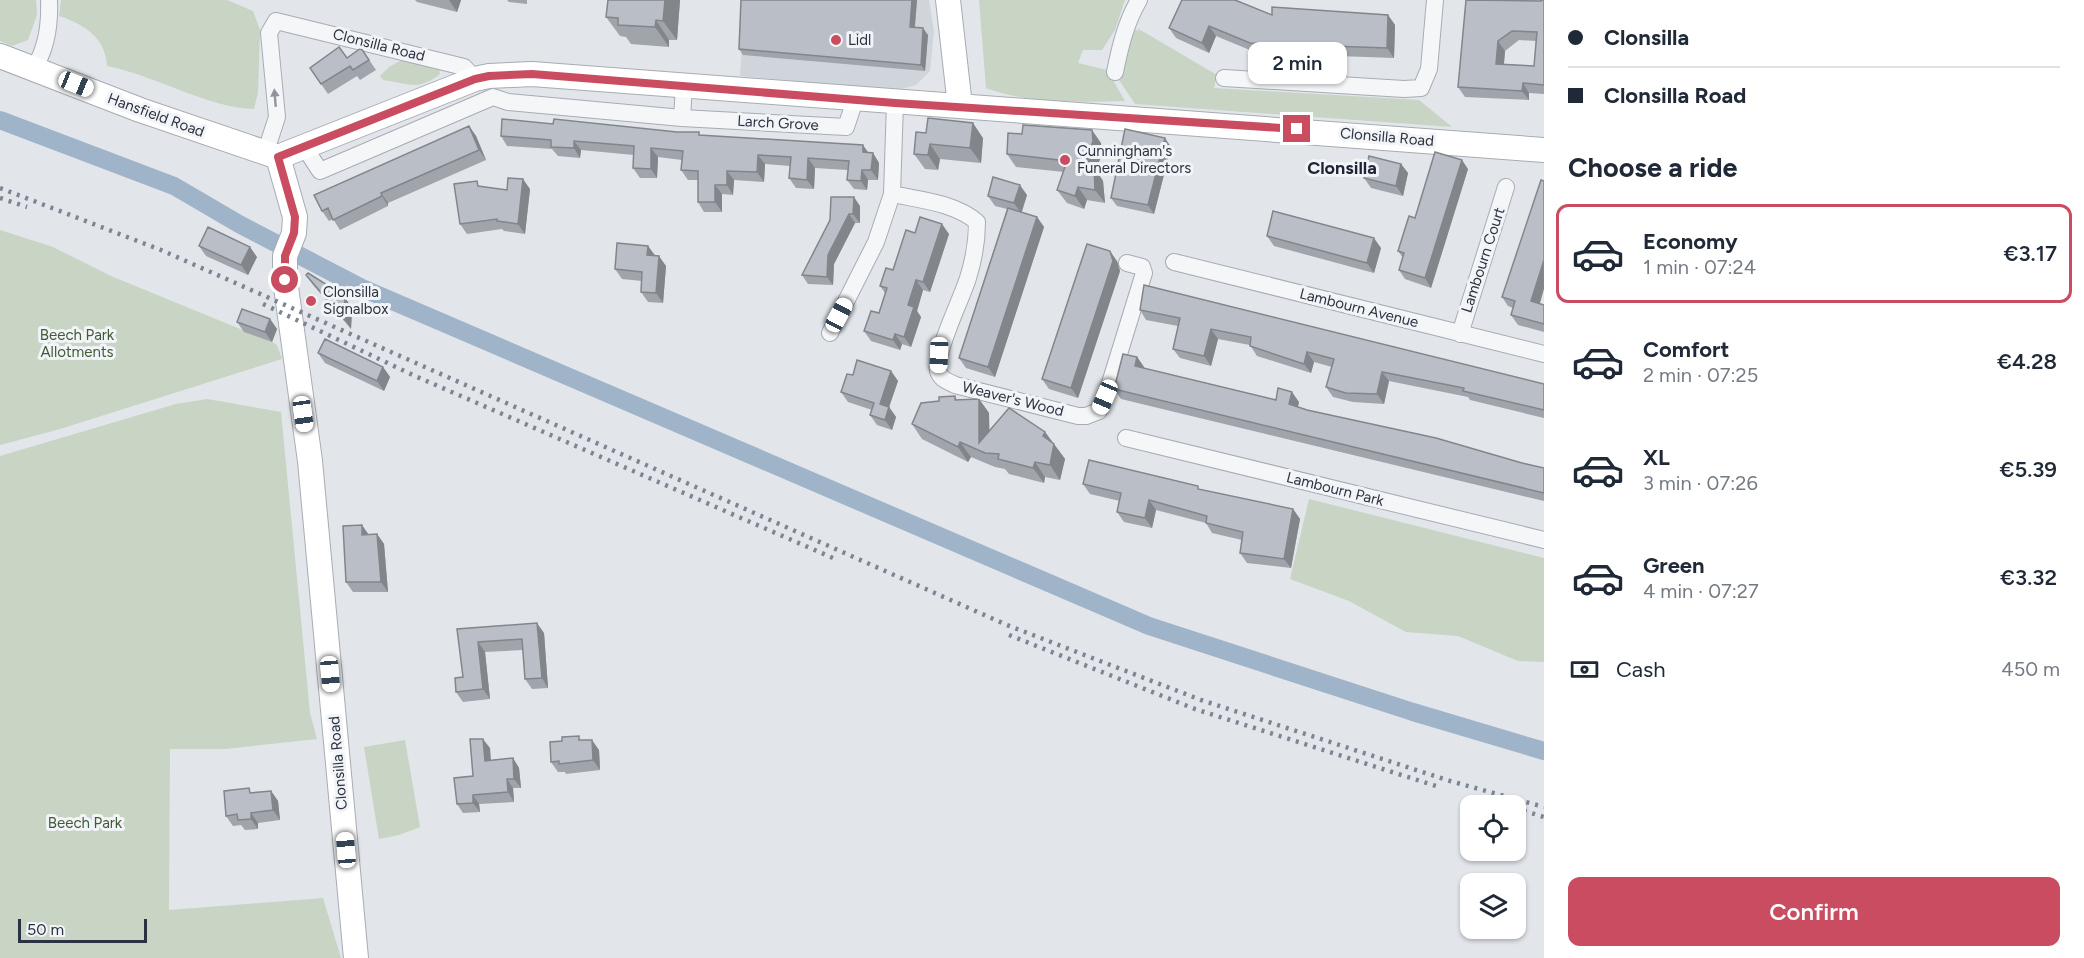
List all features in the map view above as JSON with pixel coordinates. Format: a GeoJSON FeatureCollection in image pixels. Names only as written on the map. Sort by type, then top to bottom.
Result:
{"type":"FeatureCollection","features":[{"type":"Feature","properties":{"kind":"main road"},"geometry":{"type":"LineString","coordinates":[[948,0],[960,106]]}},
{"type":"Feature","properties":{"kind":"main road","name":"Hansfield Road"},"geometry":{"type":"LineString","coordinates":[[0,56],[140,110],[272,156]]}},
{"type":"Feature","properties":{"kind":"main road","name":"Clonsilla Road"},"geometry":{"type":"LineString","coordinates":[[356,958],[310,460],[290,325],[284,264],[294,233],[295,217],[272,156],[305,148],[380,117],[486,84],[532,74],[1544,150]]}},
{"type":"Feature","properties":{"kind":"street"},"geometry":{"type":"LineString","coordinates":[[34,68],[43,55],[48,30],[49,0]]}},
{"type":"Feature","properties":{"kind":"street"},"geometry":{"type":"LineString","coordinates":[[1115,72],[1121,44],[1131,14],[1139,0]]}},
{"type":"Feature","properties":{"kind":"street"},"geometry":{"type":"LineString","coordinates":[[1224,78],[1404,89],[1421,88],[1429,69],[1435,0]]}},
{"type":"Feature","properties":{"kind":"street","name":"Clonsilla Road"},"geometry":{"type":"LineString","coordinates":[[272,156],[277,117],[269,33],[276,21],[465,67],[486,84]]}},
{"type":"Feature","properties":{"kind":"street"},"geometry":{"type":"LineString","coordinates":[[305,148],[320,171],[389,140],[486,84]]}},
{"type":"Feature","properties":{"kind":"street","name":"Larch Grove"},"geometry":{"type":"LineString","coordinates":[[486,84],[508,102],[682,118],[846,127],[855,100]]}},
{"type":"Feature","properties":{"kind":"street"},"geometry":{"type":"LineString","coordinates":[[682,118],[684,86]]}},
{"type":"Feature","properties":{"kind":"street"},"geometry":{"type":"LineString","coordinates":[[830,333],[876,242],[892,194],[895,103]]}},
{"type":"Feature","properties":{"kind":"street"},"geometry":{"type":"LineString","coordinates":[[380,117],[389,140]]}},
{"type":"Feature","properties":{"kind":"street","name":"Lambourn Court"},"geometry":{"type":"LineString","coordinates":[[1460,334],[1506,187]]}},
{"type":"Feature","properties":{"kind":"street","name":"Weaver's Wood"},"geometry":{"type":"LineString","coordinates":[[892,194],[955,209],[967,213],[977,222],[977,243],[968,279],[939,355],[938,370],[943,379],[955,385],[1078,416],[1086,416],[1099,411],[1144,273],[1142,267],[1126,263]]}},
{"type":"Feature","properties":{"kind":"street","name":"Lambourn Avenue"},"geometry":{"type":"LineString","coordinates":[[1174,262],[1544,354]]}},
{"type":"Feature","properties":{"kind":"street","name":"Lambourn Park"},"geometry":{"type":"LineString","coordinates":[[1126,438],[1544,540]]}},
{"type":"Feature","properties":{"kind":"shaded area","name":"Lidl"},"geometry":{"type":"Polygon","coordinates":[[[745,0],[929,0],[934,31],[930,71],[916,85],[897,90],[740,76],[745,0]]]}},
{"type":"Feature","properties":{"kind":"green space"},"geometry":{"type":"Polygon","coordinates":[[[0,0],[36,0],[37,15],[28,40],[12,46],[0,41],[0,0]]]}},
{"type":"Feature","properties":{"kind":"green space"},"geometry":{"type":"Polygon","coordinates":[[[61,0],[227,0],[253,11],[260,30],[258,92],[254,109],[220,104],[125,70],[107,66],[106,56],[98,40],[77,23],[59,16],[61,0]]]}},
{"type":"Feature","properties":{"kind":"green space"},"geometry":{"type":"Polygon","coordinates":[[[979,0],[1125,0],[1115,30],[1102,50],[1083,50],[1078,63],[1107,70],[1125,101],[1072,102],[1037,99],[1019,97],[986,88],[979,0]]]}},
{"type":"Feature","properties":{"kind":"green space"},"geometry":{"type":"Polygon","coordinates":[[[1137,28],[1217,75],[1214,88],[1419,100],[1452,127],[1135,104],[1119,80],[1131,29],[1139,31],[1137,28]]]}},
{"type":"Feature","properties":{"kind":"green space"},"geometry":{"type":"Polygon","coordinates":[[[407,57],[439,68],[440,74],[418,85],[383,80],[380,76],[389,67],[407,57]]]}},
{"type":"Feature","properties":{"kind":"green space","name":"Beech Park Allotments"},"geometry":{"type":"Polygon","coordinates":[[[0,230],[53,247],[111,276],[272,342],[277,345],[282,359],[60,429],[0,445],[0,230]]]}},
{"type":"Feature","properties":{"kind":"green space","name":"Beech Park"},"geometry":{"type":"Polygon","coordinates":[[[207,399],[281,412],[310,713],[317,739],[225,749],[170,749],[169,910],[323,898],[341,958],[0,958],[0,456],[176,404],[207,399]]]}},
{"type":"Feature","properties":{"kind":"green space"},"geometry":{"type":"Polygon","coordinates":[[[1309,499],[1544,558],[1544,662],[1518,661],[1458,636],[1406,632],[1349,601],[1290,579],[1309,499]]]}},
{"type":"Feature","properties":{"kind":"green space"},"geometry":{"type":"Polygon","coordinates":[[[405,740],[420,827],[379,839],[364,747],[405,740]]]}},
{"type":"Feature","properties":{"kind":"building"},"geometry":{"type":"Polygon","coordinates":[[[608,0],[665,0],[663,21],[656,20],[655,27],[618,25],[618,18],[606,17],[608,0]]]}},
{"type":"Feature","properties":{"kind":"building","name":"Lidl"},"geometry":{"type":"Polygon","coordinates":[[[741,0],[912,0],[910,27],[923,28],[921,65],[739,49],[741,0]]]}},
{"type":"Feature","properties":{"kind":"building"},"geometry":{"type":"Polygon","coordinates":[[[1182,0],[1235,0],[1272,15],[1272,7],[1388,15],[1387,48],[1250,43],[1209,26],[1202,43],[1169,28],[1182,0]]]}},
{"type":"Feature","properties":{"kind":"building"},"geometry":{"type":"Polygon","coordinates":[[[1466,0],[1544,0],[1544,85],[1523,83],[1522,91],[1458,87],[1466,0]],[[1512,31],[1498,41],[1496,64],[1534,66],[1537,32],[1512,31]]]}},
{"type":"Feature","properties":{"kind":"building"},"geometry":{"type":"Polygon","coordinates":[[[339,47],[347,58],[361,48],[369,60],[353,70],[350,66],[321,84],[310,68],[339,47]]]}},
{"type":"Feature","properties":{"kind":"building"},"geometry":{"type":"Polygon","coordinates":[[[928,118],[973,123],[970,148],[930,144],[928,155],[914,154],[916,132],[926,133],[928,118]]]}},
{"type":"Feature","properties":{"kind":"building"},"geometry":{"type":"Polygon","coordinates":[[[502,119],[553,124],[554,119],[677,132],[699,132],[699,135],[863,145],[863,152],[873,153],[871,170],[862,170],[861,181],[847,180],[849,161],[808,158],[807,180],[789,178],[791,157],[758,155],[757,172],[727,171],[727,185],[715,185],[715,202],[698,202],[698,171],[681,170],[683,151],[651,148],[651,169],[633,168],[634,146],[574,141],[574,148],[551,147],[551,140],[501,136],[502,119]]]}},
{"type":"Feature","properties":{"kind":"building"},"geometry":{"type":"Polygon","coordinates":[[[1023,125],[1092,130],[1093,141],[1084,166],[1094,167],[1095,190],[1078,187],[1075,196],[1057,190],[1067,161],[1007,154],[1008,133],[1022,134],[1023,125]]]}},
{"type":"Feature","properties":{"kind":"building"},"geometry":{"type":"Polygon","coordinates":[[[469,126],[479,150],[381,193],[382,196],[333,220],[328,208],[322,211],[314,195],[469,126]]]}},
{"type":"Feature","properties":{"kind":"building"},"geometry":{"type":"Polygon","coordinates":[[[1125,129],[1165,138],[1148,205],[1111,198],[1125,129]]]}},
{"type":"Feature","properties":{"kind":"building"},"geometry":{"type":"Polygon","coordinates":[[[1435,152],[1462,160],[1425,278],[1399,270],[1404,253],[1398,251],[1409,216],[1415,218],[1435,152]]]}},
{"type":"Feature","properties":{"kind":"building"},"geometry":{"type":"Polygon","coordinates":[[[1369,156],[1401,164],[1396,186],[1364,178],[1369,156]]]}},
{"type":"Feature","properties":{"kind":"building"},"geometry":{"type":"Polygon","coordinates":[[[993,177],[1020,185],[1014,203],[988,196],[993,177]]]}},
{"type":"Feature","properties":{"kind":"building"},"geometry":{"type":"Polygon","coordinates":[[[508,178],[523,179],[518,224],[497,221],[497,219],[460,224],[454,184],[477,181],[478,186],[507,190],[508,178]]]}},
{"type":"Feature","properties":{"kind":"building"},"geometry":{"type":"Polygon","coordinates":[[[1541,180],[1544,181],[1544,260],[1531,301],[1544,305],[1544,324],[1511,315],[1515,301],[1502,297],[1541,180]]]}},
{"type":"Feature","properties":{"kind":"building"},"geometry":{"type":"Polygon","coordinates":[[[831,197],[854,197],[853,214],[849,214],[828,255],[827,277],[802,275],[830,220],[831,197]]]}},
{"type":"Feature","properties":{"kind":"building"},"geometry":{"type":"Polygon","coordinates":[[[1008,208],[1037,217],[988,367],[959,358],[1008,208]]]}},
{"type":"Feature","properties":{"kind":"building"},"geometry":{"type":"Polygon","coordinates":[[[1273,211],[1374,238],[1367,263],[1267,236],[1273,211]]]}},
{"type":"Feature","properties":{"kind":"building"},"geometry":{"type":"Polygon","coordinates":[[[920,217],[942,224],[923,282],[916,280],[908,305],[914,307],[904,337],[895,334],[893,340],[864,331],[871,311],[879,313],[887,288],[880,286],[886,268],[893,270],[906,230],[915,233],[920,217]]]}},
{"type":"Feature","properties":{"kind":"building"},"geometry":{"type":"Polygon","coordinates":[[[208,227],[250,247],[241,265],[199,246],[208,227]]]}},
{"type":"Feature","properties":{"kind":"building"},"geometry":{"type":"Polygon","coordinates":[[[617,243],[648,246],[647,255],[659,256],[656,293],[641,292],[642,272],[615,269],[617,243]]]}},
{"type":"Feature","properties":{"kind":"building"},"geometry":{"type":"Polygon","coordinates":[[[1087,244],[1110,251],[1113,261],[1071,388],[1042,379],[1087,244]]]}},
{"type":"Feature","properties":{"kind":"building"},"geometry":{"type":"Polygon","coordinates":[[[308,273],[343,295],[344,319],[306,275],[308,273]]]}},
{"type":"Feature","properties":{"kind":"building"},"geometry":{"type":"Polygon","coordinates":[[[1144,285],[1544,384],[1544,410],[1463,391],[1464,388],[1382,372],[1377,394],[1346,393],[1326,387],[1334,359],[1307,352],[1304,364],[1250,346],[1251,337],[1211,329],[1204,356],[1173,349],[1180,318],[1140,310],[1144,285]]]}},
{"type":"Feature","properties":{"kind":"building"},"geometry":{"type":"Polygon","coordinates":[[[242,309],[270,319],[265,332],[237,322],[242,309]]]}},
{"type":"Feature","properties":{"kind":"building"},"geometry":{"type":"Polygon","coordinates":[[[325,339],[383,367],[377,381],[318,353],[325,339]]]}},
{"type":"Feature","properties":{"kind":"building"},"geometry":{"type":"Polygon","coordinates":[[[1123,354],[1137,357],[1135,366],[1276,400],[1278,388],[1292,392],[1289,404],[1307,410],[1436,438],[1544,468],[1544,493],[1114,389],[1123,354]]]}},
{"type":"Feature","properties":{"kind":"building"},"geometry":{"type":"Polygon","coordinates":[[[857,360],[891,371],[880,404],[889,407],[885,420],[870,415],[874,403],[841,392],[847,374],[853,375],[857,360]]]}},
{"type":"Feature","properties":{"kind":"building"},"geometry":{"type":"Polygon","coordinates":[[[955,396],[955,400],[979,399],[979,443],[1009,408],[1045,432],[1043,436],[1054,444],[1050,465],[1035,462],[1033,468],[998,459],[999,454],[985,453],[960,442],[958,447],[912,424],[921,403],[939,401],[939,397],[955,396]]]}},
{"type":"Feature","properties":{"kind":"building"},"geometry":{"type":"Polygon","coordinates":[[[1089,460],[1198,486],[1198,489],[1293,509],[1284,559],[1240,553],[1243,532],[1206,523],[1207,516],[1149,500],[1145,518],[1117,512],[1121,493],[1083,484],[1089,460]]]}},
{"type":"Feature","properties":{"kind":"building"},"geometry":{"type":"Polygon","coordinates":[[[362,525],[362,535],[377,534],[381,582],[346,582],[343,526],[362,525]]]}},
{"type":"Feature","properties":{"kind":"building"},"geometry":{"type":"Polygon","coordinates":[[[537,623],[542,678],[525,679],[522,639],[478,642],[483,689],[456,692],[455,678],[463,677],[457,629],[537,623]]]}},
{"type":"Feature","properties":{"kind":"building"},"geometry":{"type":"Polygon","coordinates":[[[579,736],[579,740],[592,740],[593,760],[559,764],[559,761],[551,762],[550,742],[562,741],[562,737],[579,736]]]}},
{"type":"Feature","properties":{"kind":"building"},"geometry":{"type":"Polygon","coordinates":[[[470,739],[483,739],[485,761],[513,758],[514,779],[507,779],[508,792],[473,795],[473,803],[457,804],[454,778],[473,776],[470,739]]]}},
{"type":"Feature","properties":{"kind":"building"},"geometry":{"type":"Polygon","coordinates":[[[249,788],[250,793],[271,791],[273,810],[251,813],[251,819],[238,820],[237,814],[226,816],[224,791],[249,788]]]}},
{"type":"Feature","properties":{"kind":"waterway"},"geometry":{"type":"LineString","coordinates":[[0,120],[174,186],[239,224],[362,288],[1149,626],[1413,712],[1544,751]]}},
{"type":"Feature","properties":{"kind":"railway"},"geometry":{"type":"LineString","coordinates":[[0,188],[161,250],[1007,625],[1201,700],[1450,781],[1544,807]]}},
{"type":"Feature","properties":{"kind":"railway"},"geometry":{"type":"LineString","coordinates":[[0,198],[27,207]]}},
{"type":"Feature","properties":{"kind":"railway"},"geometry":{"type":"LineString","coordinates":[[263,304],[415,376],[833,558]]}},
{"type":"Feature","properties":{"kind":"railway"},"geometry":{"type":"LineString","coordinates":[[1009,635],[1195,709],[1436,786]]}},
{"type":"Feature","properties":{"kind":"railway"},"geometry":{"type":"LineString","coordinates":[[1526,811],[1544,817]]}},
{"type":"Feature","properties":{"kind":"place","name":"Lidl"},"geometry":{"type":"Point","coordinates":[836,40]}},
{"type":"Feature","properties":{"kind":"place","name":"Cunningham's Funeral Directors"},"geometry":{"type":"Point","coordinates":[1065,160]}},
{"type":"Feature","properties":{"kind":"place","name":"Clonsilla Signalbox"},"geometry":{"type":"Point","coordinates":[311,301]}},
{"type":"Feature","properties":{"kind":"district","name":"Clonsilla"},"geometry":{"type":"Point","coordinates":[1342,168]}},
{"type":"Feature","properties":{"kind":"route"},"geometry":{"type":"LineString","coordinates":[[285,280],[285,256],[294,233],[295,217],[278,157],[323,141],[446,89],[489,76],[532,74],[895,103],[1297,129]]}}]}
